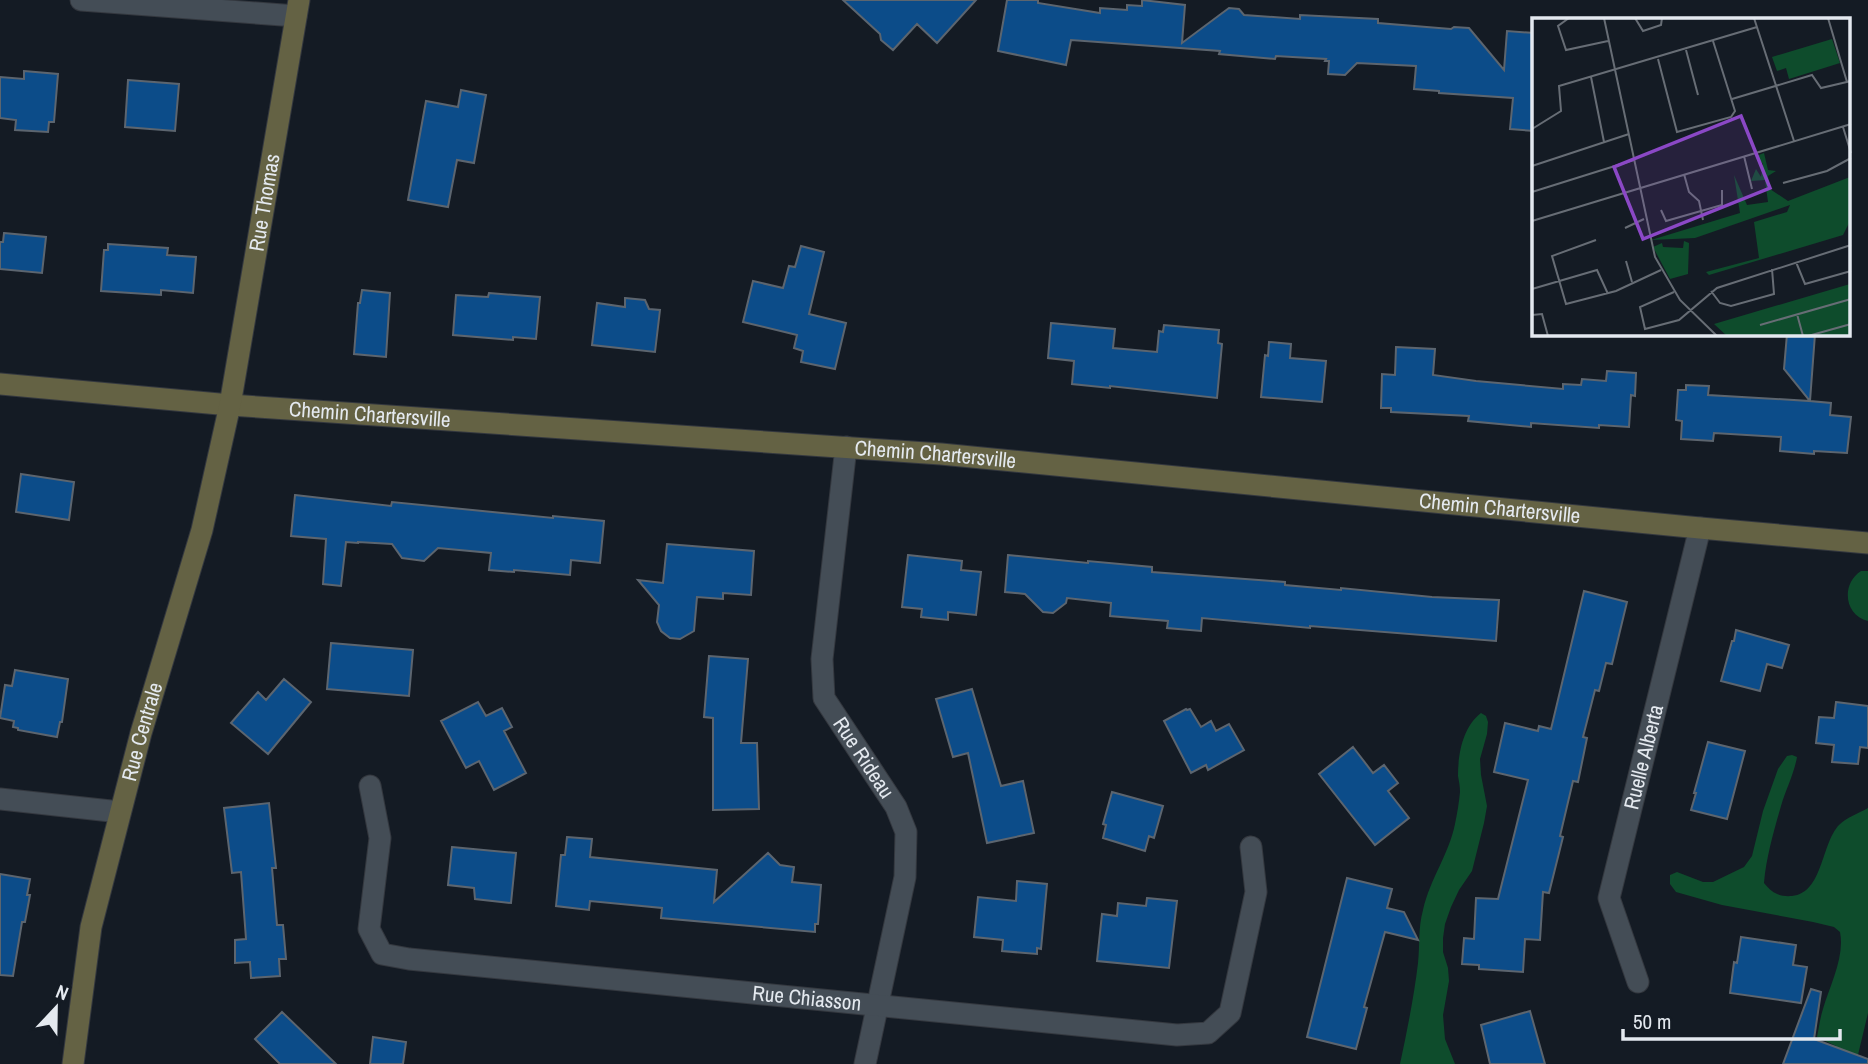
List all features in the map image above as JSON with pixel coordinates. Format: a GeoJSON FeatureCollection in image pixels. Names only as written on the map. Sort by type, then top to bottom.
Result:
{"type":"FeatureCollection","features":[{"type":"Feature","properties":{"kind":"street"},"geometry":{"type":"LineString","coordinates":[[81,0],[297,8]]}},
{"type":"Feature","properties":{"kind":"street","name":"Rue Thomas"},"geometry":{"type":"LineString","coordinates":[[230,405],[297,8]]}},
{"type":"Feature","properties":{"kind":"street","name":"Chemin Chartersville"},"geometry":{"type":"LineString","coordinates":[[0,384],[230,405],[941,454],[1868,542]]}},
{"type":"Feature","properties":{"kind":"street","name":"Rue Centrale"},"geometry":{"type":"LineString","coordinates":[[74,1064],[91,927],[141,733],[202,530],[230,405]]}},
{"type":"Feature","properties":{"kind":"street","name":"Rue Rideau"},"geometry":{"type":"LineString","coordinates":[[846,446],[822,659],[824,698],[896,807],[906,832],[905,877],[865,1064]]}},
{"type":"Feature","properties":{"kind":"street","name":"Ruelle Alberta"},"geometry":{"type":"LineString","coordinates":[[1638,982],[1609,898],[1700,528]]}},
{"type":"Feature","properties":{"kind":"street","name":"Rue Chiasson"},"geometry":{"type":"LineString","coordinates":[[370,786],[380,838],[369,929],[382,954],[409,959],[1177,1035],[1208,1033],[1230,1013],[1256,892],[1251,846]]}},
{"type":"Feature","properties":{"kind":"street"},"geometry":{"type":"LineString","coordinates":[[0,799],[120,811]]}},
{"type":"Feature","properties":{"kind":"green space"},"geometry":{"type":"Polygon","coordinates":[[[1861,571],[1868,571],[1868,621],[1854,612],[1848,599],[1850,583],[1861,571]]]}},
{"type":"Feature","properties":{"kind":"green space"},"geometry":{"type":"Polygon","coordinates":[[[1481,713],[1486,716],[1488,722],[1480,759],[1487,806],[1472,871],[1451,907],[1443,938],[1449,981],[1443,1015],[1445,1039],[1455,1064],[1400,1064],[1419,956],[1421,917],[1455,824],[1460,792],[1459,758],[1463,741],[1470,726],[1481,713]]]}},
{"type":"Feature","properties":{"kind":"green space"},"geometry":{"type":"Polygon","coordinates":[[[1787,756],[1797,757],[1796,763],[1783,800],[1765,873],[1764,883],[1773,892],[1792,896],[1802,893],[1810,886],[1833,833],[1839,825],[1868,808],[1868,1013],[1857,1059],[1830,1064],[1836,1046],[1817,1037],[1822,1012],[1839,961],[1840,932],[1834,927],[1813,922],[1722,905],[1676,892],[1670,884],[1670,875],[1677,872],[1703,882],[1713,882],[1744,867],[1752,856],[1763,811],[1778,769],[1787,756]]]}},
{"type":"Feature","properties":{"kind":"building"},"geometry":{"type":"Polygon","coordinates":[[[843,0],[976,0],[937,43],[917,24],[893,50],[881,40],[880,34],[843,0]]]}},
{"type":"Feature","properties":{"kind":"building"},"geometry":{"type":"Polygon","coordinates":[[[1007,0],[1038,0],[1038,3],[1100,13],[1100,8],[1127,10],[1127,5],[1142,6],[1142,0],[1185,5],[1182,43],[1229,8],[1239,9],[1244,15],[1300,19],[1300,15],[1378,19],[1378,23],[1469,28],[1504,70],[1507,31],[1532,33],[1532,131],[1510,129],[1513,98],[1414,89],[1416,66],[1357,63],[1345,75],[1328,74],[1329,61],[1325,61],[1326,59],[1276,56],[1275,59],[1219,54],[1220,51],[1071,40],[1066,65],[998,51],[1007,0]]]}},
{"type":"Feature","properties":{"kind":"building"},"geometry":{"type":"Polygon","coordinates":[[[24,71],[58,74],[54,122],[49,122],[48,132],[15,130],[16,120],[0,118],[0,77],[24,79],[24,71]]]}},
{"type":"Feature","properties":{"kind":"building"},"geometry":{"type":"Polygon","coordinates":[[[128,80],[179,84],[175,131],[125,127],[128,80]]]}},
{"type":"Feature","properties":{"kind":"building"},"geometry":{"type":"Polygon","coordinates":[[[461,90],[486,95],[474,163],[457,160],[448,207],[408,200],[426,101],[458,107],[461,90]]]}},
{"type":"Feature","properties":{"kind":"building"},"geometry":{"type":"Polygon","coordinates":[[[4,233],[46,237],[42,273],[0,269],[0,242],[3,242],[4,233]]]}},
{"type":"Feature","properties":{"kind":"building"},"geometry":{"type":"Polygon","coordinates":[[[108,244],[168,248],[167,255],[196,257],[193,293],[161,290],[161,295],[101,291],[104,250],[108,250],[108,244]]]}},
{"type":"Feature","properties":{"kind":"building"},"geometry":{"type":"Polygon","coordinates":[[[801,246],[824,252],[809,314],[846,323],[835,369],[801,362],[803,351],[794,348],[797,335],[743,322],[753,281],[783,288],[789,266],[795,267],[801,246]]]}},
{"type":"Feature","properties":{"kind":"building"},"geometry":{"type":"Polygon","coordinates":[[[362,290],[390,293],[386,357],[354,354],[358,303],[362,290]]]}},
{"type":"Feature","properties":{"kind":"building"},"geometry":{"type":"Polygon","coordinates":[[[489,293],[540,297],[536,339],[513,337],[513,340],[453,335],[456,295],[488,297],[489,293]]]}},
{"type":"Feature","properties":{"kind":"building"},"geometry":{"type":"Polygon","coordinates":[[[625,298],[645,300],[649,309],[660,310],[655,352],[592,345],[597,303],[625,307],[625,298]]]}},
{"type":"Feature","properties":{"kind":"building"},"geometry":{"type":"Polygon","coordinates":[[[1051,323],[1115,329],[1113,348],[1157,352],[1159,331],[1163,332],[1164,325],[1219,330],[1218,343],[1222,344],[1217,398],[1072,384],[1074,361],[1048,358],[1051,323]]]}},
{"type":"Feature","properties":{"kind":"building"},"geometry":{"type":"Polygon","coordinates":[[[1787,336],[1815,336],[1810,401],[1784,369],[1787,336]]]}},
{"type":"Feature","properties":{"kind":"building"},"geometry":{"type":"Polygon","coordinates":[[[1269,342],[1291,344],[1290,358],[1326,361],[1322,402],[1261,397],[1269,342]]]}},
{"type":"Feature","properties":{"kind":"building"},"geometry":{"type":"Polygon","coordinates":[[[1396,347],[1435,349],[1433,375],[1476,381],[1563,389],[1563,384],[1581,385],[1582,379],[1606,381],[1607,371],[1636,373],[1635,396],[1631,395],[1629,427],[1599,425],[1599,428],[1531,423],[1531,427],[1468,421],[1469,416],[1391,412],[1391,408],[1381,408],[1382,374],[1395,375],[1396,347]]]}},
{"type":"Feature","properties":{"kind":"building"},"geometry":{"type":"Polygon","coordinates":[[[1686,385],[1709,386],[1708,395],[1831,403],[1830,415],[1851,417],[1847,453],[1780,451],[1781,437],[1714,433],[1713,441],[1681,439],[1682,421],[1676,420],[1678,390],[1686,390],[1686,385]]]}},
{"type":"Feature","properties":{"kind":"building"},"geometry":{"type":"Polygon","coordinates":[[[21,474],[74,482],[69,520],[16,512],[21,474]]]}},
{"type":"Feature","properties":{"kind":"building"},"geometry":{"type":"Polygon","coordinates":[[[295,495],[391,506],[392,502],[604,521],[600,563],[571,560],[570,575],[489,570],[491,553],[438,548],[424,561],[402,558],[392,544],[346,542],[341,586],[323,584],[326,539],[291,536],[295,495]]]}},
{"type":"Feature","properties":{"kind":"building"},"geometry":{"type":"Polygon","coordinates":[[[667,544],[754,551],[751,595],[723,593],[723,599],[697,597],[694,631],[680,639],[670,638],[661,631],[657,622],[659,605],[638,580],[663,583],[667,544]]]}},
{"type":"Feature","properties":{"kind":"building"},"geometry":{"type":"Polygon","coordinates":[[[908,555],[962,561],[961,570],[981,572],[976,615],[948,612],[948,620],[921,617],[922,609],[902,607],[908,555]]]}},
{"type":"Feature","properties":{"kind":"building"},"geometry":{"type":"Polygon","coordinates":[[[1008,555],[1152,567],[1152,572],[1285,582],[1285,585],[1499,600],[1496,641],[1202,618],[1201,631],[1167,628],[1168,621],[1110,616],[1111,603],[1067,598],[1066,603],[1053,613],[1043,612],[1025,594],[1005,592],[1008,555]]]}},
{"type":"Feature","properties":{"kind":"building"},"geometry":{"type":"Polygon","coordinates":[[[1584,591],[1627,602],[1612,664],[1606,663],[1599,691],[1595,690],[1583,737],[1587,738],[1578,782],[1573,781],[1549,893],[1543,892],[1540,940],[1525,939],[1523,972],[1479,969],[1479,965],[1462,964],[1464,938],[1474,939],[1476,898],[1498,899],[1528,780],[1494,772],[1505,723],[1538,731],[1539,726],[1551,729],[1584,591]]]}},
{"type":"Feature","properties":{"kind":"building"},"geometry":{"type":"Polygon","coordinates":[[[1736,630],[1789,645],[1782,668],[1767,664],[1760,691],[1721,681],[1736,630]]]}},
{"type":"Feature","properties":{"kind":"building"},"geometry":{"type":"Polygon","coordinates":[[[331,643],[413,650],[409,696],[327,689],[331,643]]]}},
{"type":"Feature","properties":{"kind":"building"},"geometry":{"type":"Polygon","coordinates":[[[709,656],[748,659],[741,743],[757,743],[759,809],[713,810],[713,718],[704,717],[709,656]]]}},
{"type":"Feature","properties":{"kind":"building"},"geometry":{"type":"Polygon","coordinates":[[[15,670],[68,679],[62,722],[57,737],[18,730],[13,727],[14,721],[0,718],[5,685],[12,686],[15,670]]]}},
{"type":"Feature","properties":{"kind":"building"},"geometry":{"type":"Polygon","coordinates":[[[284,679],[311,702],[268,754],[231,723],[258,692],[266,700],[284,679]]]}},
{"type":"Feature","properties":{"kind":"building"},"geometry":{"type":"Polygon","coordinates":[[[972,689],[1001,786],[1023,781],[1034,833],[987,843],[968,753],[953,757],[936,699],[972,689]]]}},
{"type":"Feature","properties":{"kind":"building"},"geometry":{"type":"Polygon","coordinates":[[[478,702],[486,716],[502,708],[512,727],[504,731],[526,773],[494,790],[479,761],[466,768],[441,721],[478,702]]]}},
{"type":"Feature","properties":{"kind":"building"},"geometry":{"type":"Polygon","coordinates":[[[1836,702],[1868,706],[1868,748],[1860,747],[1858,764],[1832,762],[1834,745],[1816,743],[1819,717],[1834,718],[1836,702]]]}},
{"type":"Feature","properties":{"kind":"building"},"geometry":{"type":"Polygon","coordinates":[[[1190,709],[1201,727],[1211,721],[1216,731],[1229,724],[1244,750],[1208,770],[1206,765],[1191,773],[1164,721],[1190,709]]]}},
{"type":"Feature","properties":{"kind":"building"},"geometry":{"type":"Polygon","coordinates":[[[1708,742],[1745,751],[1727,819],[1691,810],[1708,742]]]}},
{"type":"Feature","properties":{"kind":"building"},"geometry":{"type":"Polygon","coordinates":[[[1353,747],[1373,773],[1384,765],[1398,783],[1388,791],[1409,818],[1375,845],[1319,774],[1353,747]]]}},
{"type":"Feature","properties":{"kind":"building"},"geometry":{"type":"Polygon","coordinates":[[[1112,792],[1163,806],[1154,838],[1149,836],[1145,851],[1103,838],[1106,825],[1103,824],[1112,792]]]}},
{"type":"Feature","properties":{"kind":"building"},"geometry":{"type":"Polygon","coordinates":[[[269,803],[276,868],[272,868],[277,925],[283,925],[286,959],[279,959],[280,976],[251,978],[250,962],[235,963],[235,940],[246,939],[241,872],[232,873],[224,808],[269,803]]]}},
{"type":"Feature","properties":{"kind":"building"},"geometry":{"type":"Polygon","coordinates":[[[567,837],[592,839],[590,857],[717,870],[714,902],[768,853],[780,865],[794,867],[792,882],[821,885],[818,924],[815,924],[815,932],[661,918],[662,908],[590,901],[589,910],[556,906],[561,855],[565,855],[567,837]]]}},
{"type":"Feature","properties":{"kind":"building"},"geometry":{"type":"Polygon","coordinates":[[[452,847],[516,853],[511,903],[475,899],[474,888],[448,885],[452,847]]]}},
{"type":"Feature","properties":{"kind":"building"},"geometry":{"type":"Polygon","coordinates":[[[0,874],[30,879],[27,895],[30,895],[25,922],[22,922],[13,976],[0,975],[0,874]]]}},
{"type":"Feature","properties":{"kind":"building"},"geometry":{"type":"Polygon","coordinates":[[[1347,878],[1392,889],[1387,908],[1404,912],[1418,940],[1385,932],[1364,1007],[1367,1008],[1356,1049],[1307,1037],[1347,878]]]}},
{"type":"Feature","properties":{"kind":"building"},"geometry":{"type":"Polygon","coordinates":[[[1017,881],[1047,884],[1041,949],[1037,948],[1037,954],[1002,951],[1003,940],[974,937],[978,897],[1016,901],[1017,881]]]}},
{"type":"Feature","properties":{"kind":"building"},"geometry":{"type":"Polygon","coordinates":[[[1147,898],[1177,901],[1169,968],[1097,961],[1102,914],[1117,916],[1118,903],[1146,906],[1147,898]]]}},
{"type":"Feature","properties":{"kind":"building"},"geometry":{"type":"Polygon","coordinates":[[[1741,937],[1796,945],[1793,965],[1807,967],[1801,1003],[1730,993],[1741,937]]]}},
{"type":"Feature","properties":{"kind":"building"},"geometry":{"type":"Polygon","coordinates":[[[1811,989],[1821,992],[1814,1039],[1868,1059],[1868,1064],[1783,1064],[1811,989]]]}},
{"type":"Feature","properties":{"kind":"building"},"geometry":{"type":"Polygon","coordinates":[[[1530,1011],[1545,1064],[1490,1064],[1481,1025],[1530,1011]]]}},
{"type":"Feature","properties":{"kind":"building"},"geometry":{"type":"Polygon","coordinates":[[[282,1012],[336,1064],[280,1064],[255,1039],[282,1012]]]}},
{"type":"Feature","properties":{"kind":"building"},"geometry":{"type":"Polygon","coordinates":[[[373,1037],[406,1042],[403,1064],[370,1064],[373,1037]]]}}]}
